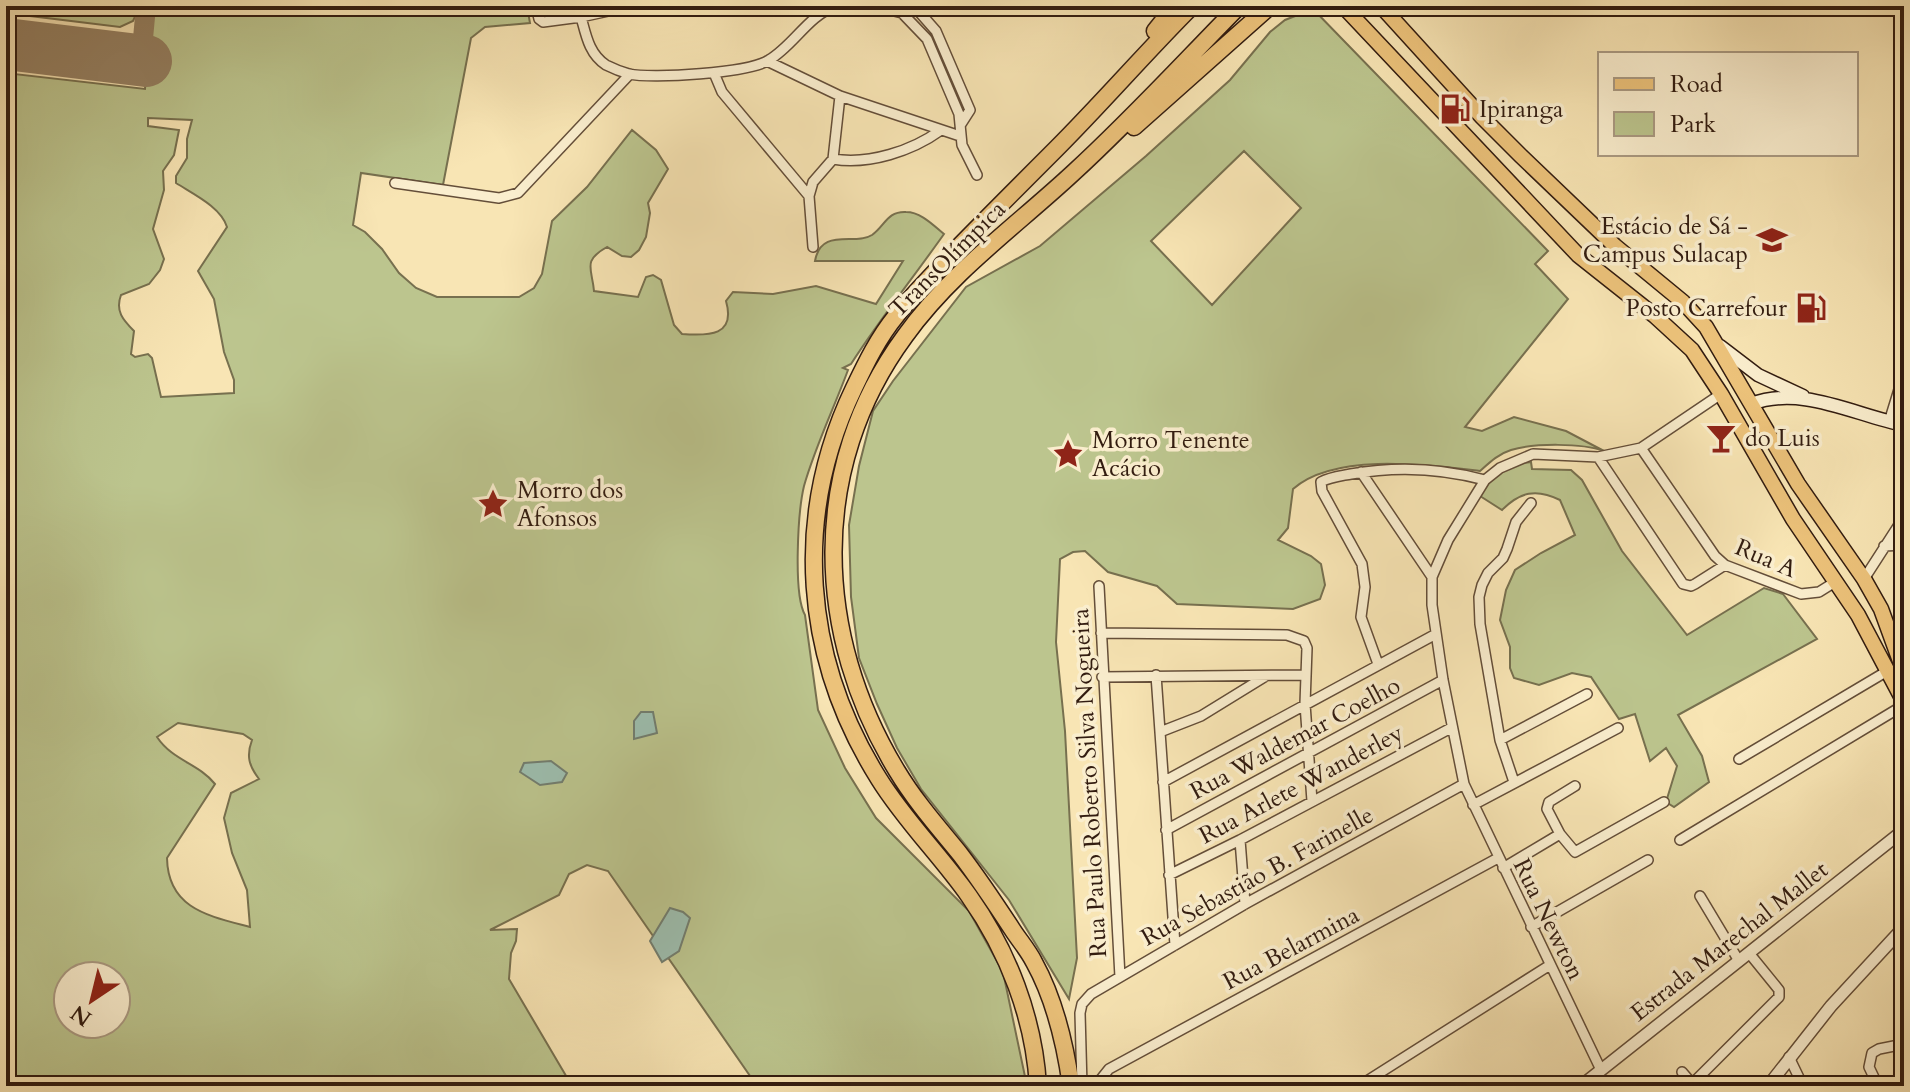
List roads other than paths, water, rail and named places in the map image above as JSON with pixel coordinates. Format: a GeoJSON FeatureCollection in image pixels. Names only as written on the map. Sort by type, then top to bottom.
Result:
{"type":"FeatureCollection","features":[{"type":"Feature","properties":{"kind":"highway"},"geometry":{"type":"LineString","coordinates":[[1111,90],[1175,6]]}},
{"type":"Feature","properties":{"kind":"highway","name":"TransOlímpica"},"geometry":{"type":"LineString","coordinates":[[1038,1086],[1029,1028],[1003,952],[969,895],[879,781],[842,708],[824,650],[816,602],[814,519],[831,443],[870,355],[889,325],[976,228],[1192,6]]}},
{"type":"Feature","properties":{"kind":"highway","name":"TransOlímpica"},"geometry":{"type":"LineString","coordinates":[[1071,1086],[1061,1034],[1034,961],[990,894],[902,781],[863,708],[844,651],[832,569],[833,531],[849,451],[863,408],[904,336],[961,272],[1094,153],[1239,6]]}},
{"type":"Feature","properties":{"kind":"highway"},"geometry":{"type":"LineString","coordinates":[[1094,153],[1133,127],[1270,6]]}},
{"type":"Feature","properties":{"kind":"main road"},"geometry":{"type":"LineString","coordinates":[[1334,6],[1359,22]]}},
{"type":"Feature","properties":{"kind":"main road"},"geometry":{"type":"LineString","coordinates":[[1343,6],[1569,246],[1676,334],[1727,390],[1743,402],[1779,397],[1806,398]]}},
{"type":"Feature","properties":{"kind":"main road"},"geometry":{"type":"LineString","coordinates":[[1381,6],[1482,117],[1615,246],[1683,302],[1718,344],[1755,402],[1814,509],[1875,599],[1904,703]]}},
{"type":"Feature","properties":{"kind":"main road"},"geometry":{"type":"LineString","coordinates":[[1718,344],[1758,375],[1806,398],[1904,425]]}},
{"type":"Feature","properties":{"kind":"main road"},"geometry":{"type":"LineString","coordinates":[[1706,369],[1793,519],[1896,671]]}},
{"type":"Feature","properties":{"kind":"main road"},"geometry":{"type":"LineString","coordinates":[[1755,402],[1763,392],[1758,375]]}},
{"type":"Feature","properties":{"kind":"main road"},"geometry":{"type":"LineString","coordinates":[[1793,519],[1807,519],[1814,509]]}},
{"type":"Feature","properties":{"kind":"main road"},"geometry":{"type":"LineString","coordinates":[[1850,603],[1861,595],[1875,599]]}},
{"type":"Feature","properties":{"kind":"street"},"geometry":{"type":"LineString","coordinates":[[536,6],[543,22],[581,17],[613,10],[618,6]]}},
{"type":"Feature","properties":{"kind":"street"},"geometry":{"type":"LineString","coordinates":[[581,17],[591,50],[607,65],[630,74],[714,73],[754,67],[767,61],[817,17],[835,6]]}},
{"type":"Feature","properties":{"kind":"street"},"geometry":{"type":"LineString","coordinates":[[875,6],[901,10],[927,39],[961,124],[962,145],[977,175]]}},
{"type":"Feature","properties":{"kind":"street"},"geometry":{"type":"LineString","coordinates":[[914,6],[936,31],[970,110],[961,124]]}},
{"type":"Feature","properties":{"kind":"street"},"geometry":{"type":"LineString","coordinates":[[767,61],[840,96],[960,136]]}},
{"type":"Feature","properties":{"kind":"street"},"geometry":{"type":"LineString","coordinates":[[714,73],[722,92],[809,196]]}},
{"type":"Feature","properties":{"kind":"street"},"geometry":{"type":"LineString","coordinates":[[395,183],[499,198],[518,193],[630,74]]}},
{"type":"Feature","properties":{"kind":"street"},"geometry":{"type":"LineString","coordinates":[[813,247],[809,196],[813,182],[833,159],[840,96]]}},
{"type":"Feature","properties":{"kind":"street"},"geometry":{"type":"LineString","coordinates":[[833,159],[863,160],[916,146],[941,130]]}},
{"type":"Feature","properties":{"kind":"street"},"geometry":{"type":"LineString","coordinates":[[1889,422],[1904,373]]}},
{"type":"Feature","properties":{"kind":"street"},"geometry":{"type":"LineString","coordinates":[[1432,577],[1448,540],[1485,480],[1512,461],[1533,454],[1598,457],[1641,448],[1721,394]]}},
{"type":"Feature","properties":{"kind":"street","name":"Rua A"},"geometry":{"type":"LineString","coordinates":[[1641,448],[1715,556],[1725,565],[1801,594],[1819,592],[1835,582]]}},
{"type":"Feature","properties":{"kind":"street"},"geometry":{"type":"LineString","coordinates":[[1598,457],[1683,584],[1691,586],[1725,565]]}},
{"type":"Feature","properties":{"kind":"street"},"geometry":{"type":"LineString","coordinates":[[1378,664],[1361,617],[1365,587],[1362,564],[1321,482],[1361,472],[1400,469],[1443,471],[1485,480]]}},
{"type":"Feature","properties":{"kind":"street"},"geometry":{"type":"LineString","coordinates":[[1361,472],[1432,577]]}},
{"type":"Feature","properties":{"kind":"street"},"geometry":{"type":"LineString","coordinates":[[1514,782],[1500,740],[1480,624],[1479,597],[1488,573],[1503,558],[1516,522],[1531,503]]}},
{"type":"Feature","properties":{"kind":"street"},"geometry":{"type":"LineString","coordinates":[[1864,579],[1904,517]]}},
{"type":"Feature","properties":{"kind":"street"},"geometry":{"type":"LineString","coordinates":[[1884,546],[1904,545]]}},
{"type":"Feature","properties":{"kind":"street","name":"Rua Newton"},"geometry":{"type":"LineString","coordinates":[[1432,577],[1432,605],[1443,680],[1464,784],[1601,1070]]}},
{"type":"Feature","properties":{"kind":"street","name":"Rua Paulo Roberto Silva Nogueira"},"geometry":{"type":"LineString","coordinates":[[1099,586],[1120,977]]}},
{"type":"Feature","properties":{"kind":"street"},"geometry":{"type":"LineString","coordinates":[[1101,633],[1287,635],[1304,641],[1307,648],[1305,704],[1312,801]]}},
{"type":"Feature","properties":{"kind":"street"},"geometry":{"type":"LineString","coordinates":[[1163,782],[1436,634]]}},
{"type":"Feature","properties":{"kind":"street"},"geometry":{"type":"LineString","coordinates":[[1739,759],[1896,671]]}},
{"type":"Feature","properties":{"kind":"street"},"geometry":{"type":"LineString","coordinates":[[1156,675],[1175,945]]}},
{"type":"Feature","properties":{"kind":"street"},"geometry":{"type":"LineString","coordinates":[[1102,677],[1305,675]]}},
{"type":"Feature","properties":{"kind":"street"},"geometry":{"type":"LineString","coordinates":[[1160,732],[1201,716],[1266,676]]}},
{"type":"Feature","properties":{"kind":"street","name":"Rua Waldemar Coelho"},"geometry":{"type":"LineString","coordinates":[[1166,830],[1443,680]]}},
{"type":"Feature","properties":{"kind":"street"},"geometry":{"type":"LineString","coordinates":[[1500,740],[1587,694]]}},
{"type":"Feature","properties":{"kind":"street"},"geometry":{"type":"LineString","coordinates":[[1680,840],[1904,703]]}},
{"type":"Feature","properties":{"kind":"street","name":"Rua Arlete Wanderley"},"geometry":{"type":"LineString","coordinates":[[1169,875],[1451,728]]}},
{"type":"Feature","properties":{"kind":"street"},"geometry":{"type":"LineString","coordinates":[[1473,805],[1618,728]]}},
{"type":"Feature","properties":{"kind":"street","name":"Rua Sebastião B. Farinelle"},"geometry":{"type":"LineString","coordinates":[[1082,1086],[1080,1013],[1082,1004],[1091,994],[1245,904],[1464,784]]}},
{"type":"Feature","properties":{"kind":"street"},"geometry":{"type":"LineString","coordinates":[[1575,786],[1547,806],[1572,851],[1579,852],[1664,802]]}},
{"type":"Feature","properties":{"kind":"street","name":"Estrada Marechal Mallet"},"geometry":{"type":"LineString","coordinates":[[1581,1086],[1904,830]]}},
{"type":"Feature","properties":{"kind":"street"},"geometry":{"type":"LineString","coordinates":[[1503,868],[1560,834]]}},
{"type":"Feature","properties":{"kind":"street"},"geometry":{"type":"LineString","coordinates":[[1240,840],[1245,904]]}},
{"type":"Feature","properties":{"kind":"street","name":"Rua Belarmina"},"geometry":{"type":"LineString","coordinates":[[1104,1086],[1101,1079],[1104,1073],[1498,858]]}},
{"type":"Feature","properties":{"kind":"street"},"geometry":{"type":"LineString","coordinates":[[1531,927],[1648,860]]}},
{"type":"Feature","properties":{"kind":"street"},"geometry":{"type":"LineString","coordinates":[[1682,1072],[1693,1085],[1779,997],[1779,990],[1744,957],[1700,896]]}},
{"type":"Feature","properties":{"kind":"street"},"geometry":{"type":"LineString","coordinates":[[1768,1086],[1867,964],[1904,927]]}},
{"type":"Feature","properties":{"kind":"street"},"geometry":{"type":"LineString","coordinates":[[1359,1086],[1550,965]]}},
{"type":"Feature","properties":{"kind":"street"},"geometry":{"type":"LineString","coordinates":[[1878,1086],[1869,1067],[1872,1053],[1904,1044]]}},
{"type":"Feature","properties":{"kind":"street"},"geometry":{"type":"LineString","coordinates":[[1789,1057],[1803,1086]]}},
{"type":"Feature","properties":{"kind":"place","name":"Ipiranga"},"geometry":{"type":"Point","coordinates":[1455,109]}},
{"type":"Feature","properties":{"kind":"place","name":"Estácio de Sá - Campus Sulacap"},"geometry":{"type":"Point","coordinates":[1772,240]}},
{"type":"Feature","properties":{"kind":"place","name":"Posto Carrefour"},"geometry":{"type":"Point","coordinates":[1811,308]}},
{"type":"Feature","properties":{"kind":"place","name":"do Luis"},"geometry":{"type":"Point","coordinates":[1721,438]}},
{"type":"Feature","properties":{"kind":"place","name":"Morro Tenente Acácio"},"geometry":{"type":"Point","coordinates":[1068,454]}},
{"type":"Feature","properties":{"kind":"place","name":"Morro dos Afonsos"},"geometry":{"type":"Point","coordinates":[493,504]}}]}
